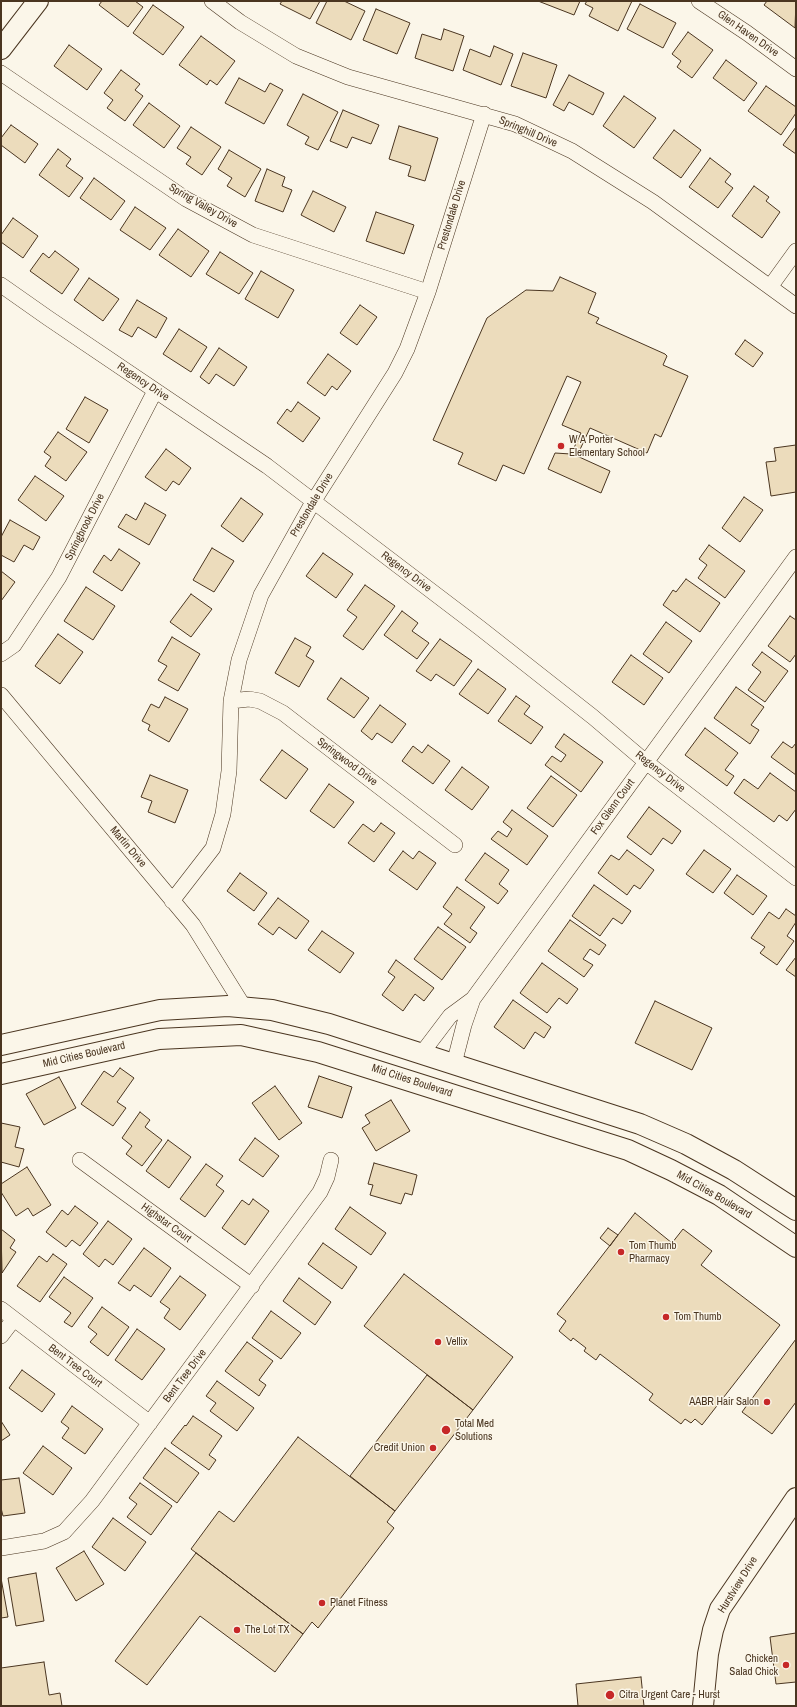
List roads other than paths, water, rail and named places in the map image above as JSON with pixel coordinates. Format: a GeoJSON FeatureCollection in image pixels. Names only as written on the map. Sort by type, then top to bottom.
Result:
{"type":"FeatureCollection","features":[{"type":"Feature","properties":{"kind":"main road"},"geometry":{"type":"LineString","coordinates":[[1,49],[38,1]]}},
{"type":"Feature","properties":{"kind":"main road"},"geometry":{"type":"LineString","coordinates":[[1,1045],[160,1010],[228,1006],[272,1010],[329,1024],[640,1124],[686,1144],[734,1170],[796,1210]]}},
{"type":"Feature","properties":{"kind":"main road"},"geometry":{"type":"LineString","coordinates":[[143,1042],[163,1028],[219,1024],[238,1015],[244,1007]]}},
{"type":"Feature","properties":{"kind":"main road","name":"Mid Cities Boulevard"},"geometry":{"type":"LineString","coordinates":[[1,1074],[165,1038],[241,1035],[318,1052],[628,1150],[719,1195],[796,1247]]}},
{"type":"Feature","properties":{"kind":"main road"},"geometry":{"type":"LineString","coordinates":[[671,1170],[686,1144]]}},
{"type":"Feature","properties":{"kind":"main road","name":"Hurstview Drive"},"geometry":{"type":"LineString","coordinates":[[703,1706],[708,1654],[713,1630],[720,1610],[796,1498]]}},
{"type":"Feature","properties":{"kind":"street","name":"Springhill Drive"},"geometry":{"type":"LineString","coordinates":[[212,1],[240,22],[296,56],[355,79],[484,114],[515,124],[572,150],[653,202],[796,306]]}},
{"type":"Feature","properties":{"kind":"street","name":"Glen Haven Drive"},"geometry":{"type":"LineString","coordinates":[[699,1],[747,33],[796,69]]}},
{"type":"Feature","properties":{"kind":"street","name":"Spring Valley Drive"},"geometry":{"type":"LineString","coordinates":[[1,73],[186,199],[253,234],[428,292]]}},
{"type":"Feature","properties":{"kind":"street","name":"Prestondale Drive"},"geometry":{"type":"LineString","coordinates":[[172,901],[213,848],[223,814],[229,771],[231,701],[239,660],[261,595],[313,502],[395,373],[407,349],[428,292],[484,114]]}},
{"type":"Feature","properties":{"kind":"street"},"geometry":{"type":"LineString","coordinates":[[770,287],[796,251]]}},
{"type":"Feature","properties":{"kind":"street","name":"Regency Drive"},"geometry":{"type":"LineString","coordinates":[[1,285],[267,466],[480,628],[593,717],[646,762],[794,873]]}},
{"type":"Feature","properties":{"kind":"street","name":"Springbrook Drive"},"geometry":{"type":"LineString","coordinates":[[1,654],[14,645],[59,577],[155,390]]}},
{"type":"Feature","properties":{"kind":"street","name":"Fox Glenn Court"},"geometry":{"type":"LineString","coordinates":[[454,1064],[464,1025],[473,999],[796,557]]}},
{"type":"Feature","properties":{"kind":"street","name":"Martin Drive"},"geometry":{"type":"LineString","coordinates":[[1,695],[193,925],[244,1007]]}},
{"type":"Feature","properties":{"kind":"street","name":"Springwood Drive"},"geometry":{"type":"LineString","coordinates":[[231,701],[249,699],[260,701],[283,713],[455,845]]}},
{"type":"Feature","properties":{"kind":"street","name":"Fox Glenn Court"},"geometry":{"type":"LineString","coordinates":[[422,1053],[450,1016],[473,999]]}},
{"type":"Feature","properties":{"kind":"street","name":"Highstar Court"},"geometry":{"type":"LineString","coordinates":[[80,1160],[252,1286]]}},
{"type":"Feature","properties":{"kind":"street","name":"Bent Tree Drive"},"geometry":{"type":"LineString","coordinates":[[1,1548],[44,1541],[64,1532],[92,1501],[320,1192],[327,1177],[331,1160]]}},
{"type":"Feature","properties":{"kind":"street","name":"Bent Tree Court"},"geometry":{"type":"LineString","coordinates":[[1,1309],[150,1423]]}},
{"type":"Feature","properties":{"kind":"street"},"geometry":{"type":"LineString","coordinates":[[1,1336],[14,1319]]}},
{"type":"Feature","properties":{"kind":"place","name":"W A Porter Elementary School"},"geometry":{"type":"Point","coordinates":[561,446]}},
{"type":"Feature","properties":{"kind":"place","name":"Tom Thumb Pharmacy"},"geometry":{"type":"Point","coordinates":[621,1252]}},
{"type":"Feature","properties":{"kind":"place","name":"Tom Thumb"},"geometry":{"type":"Point","coordinates":[666,1317]}},
{"type":"Feature","properties":{"kind":"place","name":"Vellix"},"geometry":{"type":"Point","coordinates":[438,1342]}},
{"type":"Feature","properties":{"kind":"place","name":"AABR Hair Salon"},"geometry":{"type":"Point","coordinates":[767,1402]}},
{"type":"Feature","properties":{"kind":"place","name":"Total Med Solutions"},"geometry":{"type":"Point","coordinates":[446,1430]}},
{"type":"Feature","properties":{"kind":"place","name":"Credit Union"},"geometry":{"type":"Point","coordinates":[433,1448]}},
{"type":"Feature","properties":{"kind":"place","name":"Planet Fitness"},"geometry":{"type":"Point","coordinates":[322,1603]}},
{"type":"Feature","properties":{"kind":"place","name":"The Lot TX"},"geometry":{"type":"Point","coordinates":[237,1630]}},
{"type":"Feature","properties":{"kind":"place","name":"Chicken Salad Chick"},"geometry":{"type":"Point","coordinates":[786,1665]}},
{"type":"Feature","properties":{"kind":"place","name":"Citra Urgent Care - Hurst"},"geometry":{"type":"Point","coordinates":[610,1695]}}]}
